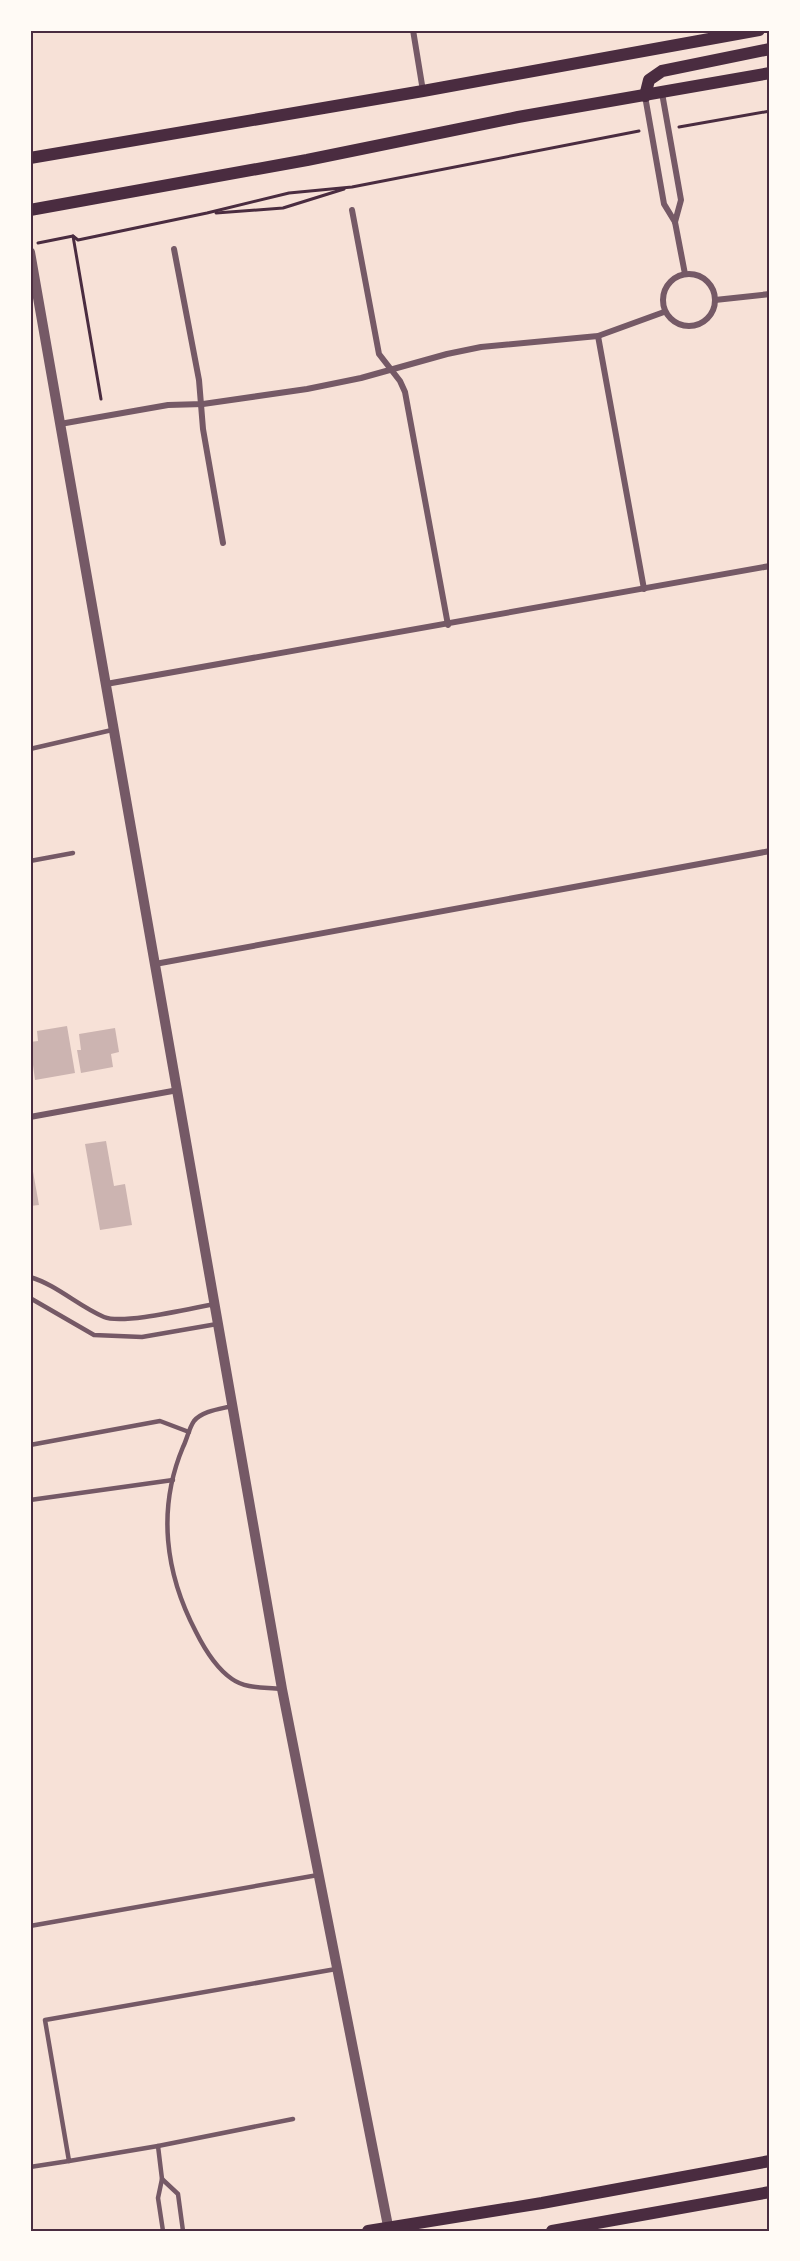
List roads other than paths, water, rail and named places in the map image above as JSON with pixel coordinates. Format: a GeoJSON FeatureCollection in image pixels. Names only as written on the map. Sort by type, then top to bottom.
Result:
{"type":"FeatureCollection","features":[{"type":"Feature","properties":{"kind":"main road"},"geometry":{"type":"LineString","coordinates":[[30,158],[423,92],[759,30]]}},
{"type":"Feature","properties":{"kind":"main road"},"geometry":{"type":"LineString","coordinates":[[645,96],[649,80],[662,70],[770,49]]}},
{"type":"Feature","properties":{"kind":"main road"},"geometry":{"type":"LineString","coordinates":[[30,210],[307,160],[518,117],[770,73]]}},
{"type":"Feature","properties":{"kind":"main road"},"geometry":{"type":"LineString","coordinates":[[368,2231],[542,2203],[770,2161]]}},
{"type":"Feature","properties":{"kind":"main road"},"geometry":{"type":"LineString","coordinates":[[552,2231],[770,2192]]}},
{"type":"Feature","properties":{"kind":"street"},"geometry":{"type":"LineString","coordinates":[[413,30],[423,92]]}},
{"type":"Feature","properties":{"kind":"street"},"geometry":{"type":"LineString","coordinates":[[662,93],[681,200],[675,222]]}},
{"type":"Feature","properties":{"kind":"street"},"geometry":{"type":"LineString","coordinates":[[645,96],[664,204],[675,222],[685,274]]}},
{"type":"Feature","properties":{"kind":"street"},"geometry":{"type":"LineString","coordinates":[[352,210],[379,354],[405,392],[448,625]]}},
{"type":"Feature","properties":{"kind":"street"},"geometry":{"type":"LineString","coordinates":[[174,249],[199,380],[223,543]]}},
{"type":"Feature","properties":{"kind":"street"},"geometry":{"type":"LineString","coordinates":[[30,252],[282,1689],[339,1969],[388,2229]]}},
{"type":"Feature","properties":{"kind":"street"},"geometry":{"type":"LineString","coordinates":[[685,274],[697,275],[705,280],[711,286],[715,300],[713,312],[708,319],[693,327],[676,324],[664,312],[663,295],[666,286],[672,279],[685,274]]}},
{"type":"Feature","properties":{"kind":"street"},"geometry":{"type":"LineString","coordinates":[[715,300],[770,294]]}},
{"type":"Feature","properties":{"kind":"street"},"geometry":{"type":"LineString","coordinates":[[60,424],[168,405],[201,404],[307,389],[481,347],[598,336],[664,312]]}},
{"type":"Feature","properties":{"kind":"street"},"geometry":{"type":"LineString","coordinates":[[598,336],[644,589]]}},
{"type":"Feature","properties":{"kind":"street"},"geometry":{"type":"LineString","coordinates":[[106,684],[770,566]]}},
{"type":"Feature","properties":{"kind":"street"},"geometry":{"type":"LineString","coordinates":[[155,964],[770,851]]}},
{"type":"Feature","properties":{"kind":"street"},"geometry":{"type":"LineString","coordinates":[[30,1117],[178,1090]]}},
{"type":"Feature","properties":{"kind":"lane"},"geometry":{"type":"LineString","coordinates":[[30,749],[114,729]]}},
{"type":"Feature","properties":{"kind":"lane"},"geometry":{"type":"LineString","coordinates":[[30,861],[74,853]]}},
{"type":"Feature","properties":{"kind":"lane"},"geometry":{"type":"LineString","coordinates":[[30,1277],[69,1295],[106,1318],[139,1317],[215,1304]]}},
{"type":"Feature","properties":{"kind":"lane"},"geometry":{"type":"LineString","coordinates":[[30,1298],[94,1335],[142,1337],[218,1324]]}},
{"type":"Feature","properties":{"kind":"lane"},"geometry":{"type":"LineString","coordinates":[[232,1406],[200,1416],[189,1432],[167,1503],[166,1535],[170,1564],[182,1605],[200,1641],[221,1670],[243,1685],[282,1689]]}},
{"type":"Feature","properties":{"kind":"lane"},"geometry":{"type":"LineString","coordinates":[[30,1445],[160,1421],[189,1432]]}},
{"type":"Feature","properties":{"kind":"lane"},"geometry":{"type":"LineString","coordinates":[[30,1500],[173,1480]]}},
{"type":"Feature","properties":{"kind":"lane"},"geometry":{"type":"LineString","coordinates":[[30,1926],[320,1875]]}},
{"type":"Feature","properties":{"kind":"lane"},"geometry":{"type":"LineString","coordinates":[[69,2161],[45,2020],[339,1969]]}},
{"type":"Feature","properties":{"kind":"lane"},"geometry":{"type":"LineString","coordinates":[[30,2167],[158,2146],[293,2119]]}},
{"type":"Feature","properties":{"kind":"lane"},"geometry":{"type":"LineString","coordinates":[[158,2146],[162,2178],[158,2198],[163,2231]]}},
{"type":"Feature","properties":{"kind":"lane"},"geometry":{"type":"LineString","coordinates":[[162,2178],[178,2194],[183,2231]]}}]}
